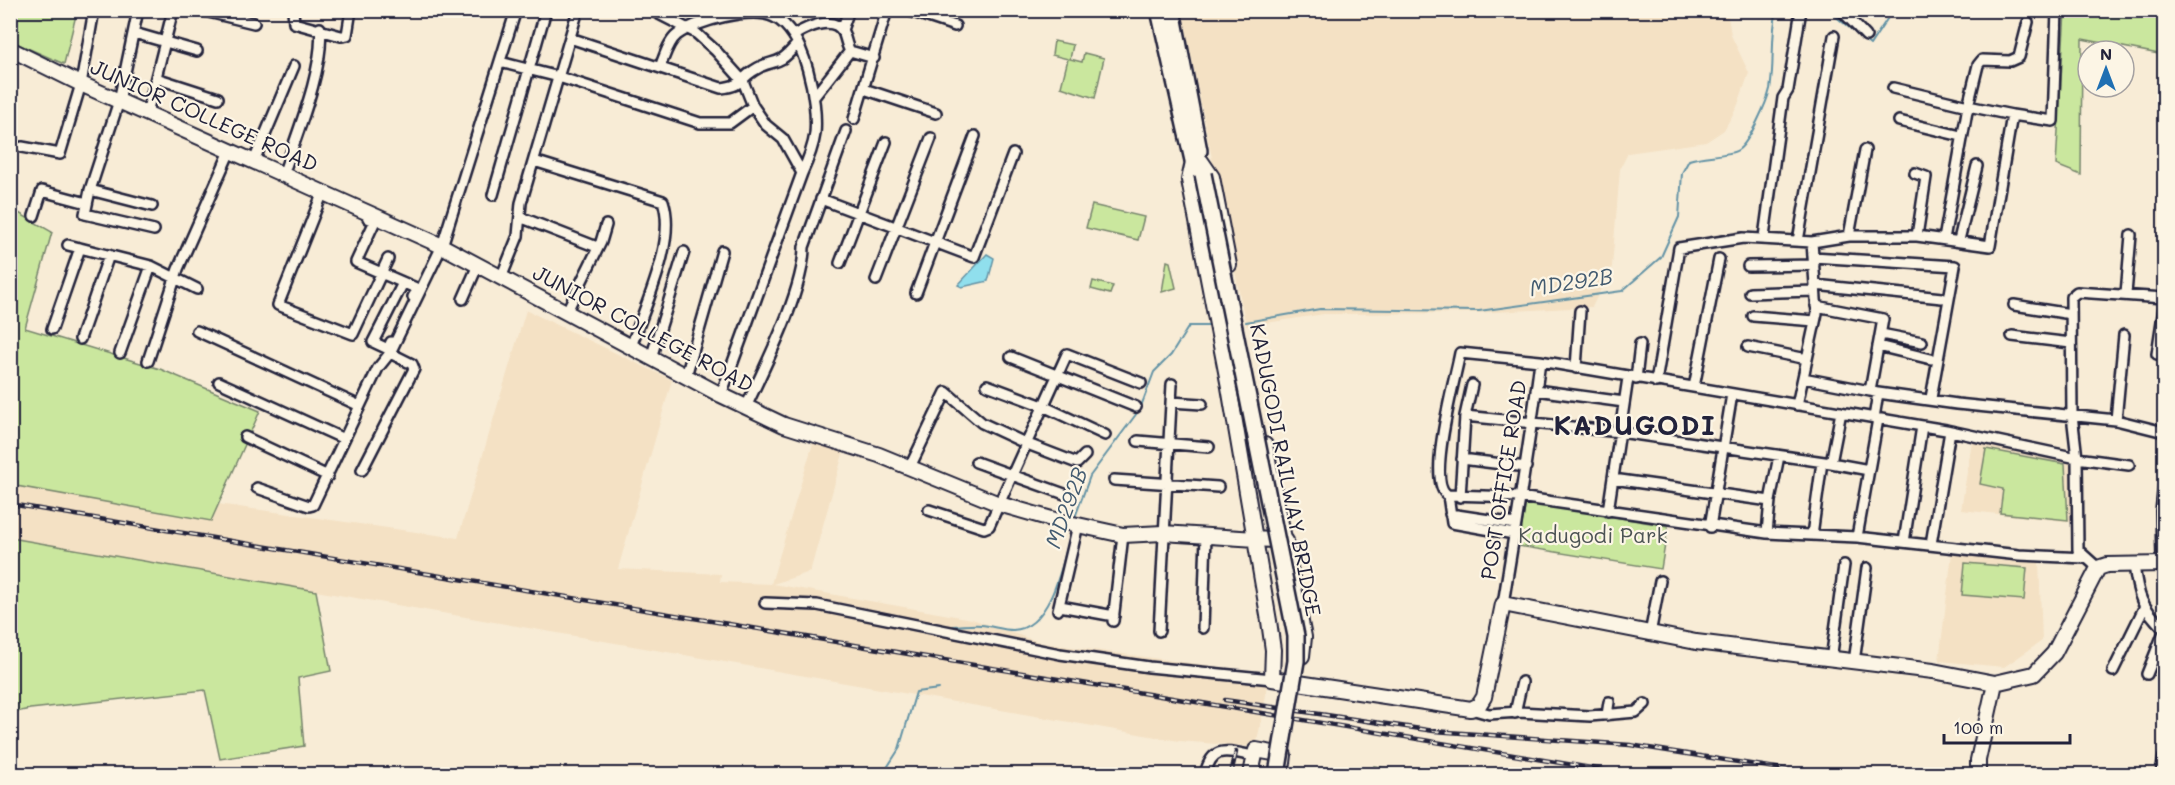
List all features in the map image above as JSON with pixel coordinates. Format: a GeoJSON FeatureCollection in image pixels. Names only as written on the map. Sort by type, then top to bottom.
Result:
{"type":"FeatureCollection","features":[{"type":"Feature","properties":{"kind":"main road"},"geometry":{"type":"LineString","coordinates":[[1159,10],[1199,169]]}},
{"type":"Feature","properties":{"kind":"main road"},"geometry":{"type":"LineString","coordinates":[[1172,10],[1199,169],[1290,638],[1269,774]]}},
{"type":"Feature","properties":{"kind":"main road","name":"KADUGODI RAILWAY BRIDGE"},"geometry":{"type":"LineString","coordinates":[[1199,169],[1296,636],[1296,660],[1277,774]]}},
{"type":"Feature","properties":{"kind":"street"},"geometry":{"type":"LineString","coordinates":[[22,147],[59,155],[81,84],[94,10]]}},
{"type":"Feature","properties":{"kind":"street"},"geometry":{"type":"LineString","coordinates":[[138,10],[119,101],[90,190],[85,214],[154,230]]}},
{"type":"Feature","properties":{"kind":"street"},"geometry":{"type":"LineString","coordinates":[[147,113],[173,10]]}},
{"type":"Feature","properties":{"kind":"street"},"geometry":{"type":"LineString","coordinates":[[200,10],[254,23]]}},
{"type":"Feature","properties":{"kind":"street"},"geometry":{"type":"LineString","coordinates":[[292,10],[291,19],[294,23],[320,28],[341,36],[347,35],[351,10]]}},
{"type":"Feature","properties":{"kind":"street"},"geometry":{"type":"LineString","coordinates":[[257,488],[311,506],[328,476],[378,368],[390,353],[442,246],[516,10]]}},
{"type":"Feature","properties":{"kind":"street"},"geometry":{"type":"LineString","coordinates":[[493,195],[546,10]]}},
{"type":"Feature","properties":{"kind":"street"},"geometry":{"type":"LineString","coordinates":[[501,278],[518,236],[521,203],[578,10]]}},
{"type":"Feature","properties":{"kind":"street"},"geometry":{"type":"LineString","coordinates":[[849,10],[842,30],[850,51]]}},
{"type":"Feature","properties":{"kind":"street"},"geometry":{"type":"LineString","coordinates":[[854,119],[887,10]]}},
{"type":"Feature","properties":{"kind":"street"},"geometry":{"type":"LineString","coordinates":[[907,10],[955,26]]}},
{"type":"Feature","properties":{"kind":"street"},"geometry":{"type":"LineString","coordinates":[[1764,237],[1783,98],[1788,90],[1801,10]]}},
{"type":"Feature","properties":{"kind":"street"},"geometry":{"type":"LineString","coordinates":[[1841,10],[1866,36]]}},
{"type":"Feature","properties":{"kind":"street"},"geometry":{"type":"LineString","coordinates":[[1893,88],[2012,116],[2054,121],[2057,10]]}},
{"type":"Feature","properties":{"kind":"street"},"geometry":{"type":"LineString","coordinates":[[655,11],[689,29],[716,51],[739,80],[766,124],[783,139],[802,173]]}},
{"type":"Feature","properties":{"kind":"street"},"geometry":{"type":"LineString","coordinates":[[660,68],[676,36],[689,29],[725,13],[773,17],[794,34],[806,63],[814,97],[815,132],[810,156],[721,395]]}},
{"type":"Feature","properties":{"kind":"street"},"geometry":{"type":"LineString","coordinates":[[1944,239],[1961,136],[1978,65],[1982,60],[2010,61],[2019,57],[2028,22]]}},
{"type":"Feature","properties":{"kind":"street"},"geometry":{"type":"LineString","coordinates":[[794,34],[815,23],[842,30]]}},
{"type":"Feature","properties":{"kind":"street"},"geometry":{"type":"LineString","coordinates":[[283,175],[306,104],[321,42],[320,28]]}},
{"type":"Feature","properties":{"kind":"street"},"geometry":{"type":"LineString","coordinates":[[134,33],[197,51]]}},
{"type":"Feature","properties":{"kind":"street"},"geometry":{"type":"LineString","coordinates":[[1798,241],[1834,36]]}},
{"type":"Feature","properties":{"kind":"street"},"geometry":{"type":"LineString","coordinates":[[570,38],[721,88],[758,68],[784,60],[797,44]]}},
{"type":"Feature","properties":{"kind":"street","name":"JUNIOR COLLEGE ROAD"},"geometry":{"type":"LineString","coordinates":[[10,49],[81,84],[254,161],[342,205],[442,246],[721,395],[784,425],[879,454],[999,504],[1078,525],[1123,535],[1163,533],[1286,541]]}},
{"type":"Feature","properties":{"kind":"street"},"geometry":{"type":"LineString","coordinates":[[850,51],[874,58]]}},
{"type":"Feature","properties":{"kind":"street"},"geometry":{"type":"LineString","coordinates":[[814,97],[850,51]]}},
{"type":"Feature","properties":{"kind":"street"},"geometry":{"type":"LineString","coordinates":[[500,62],[559,77],[700,123],[730,123],[753,106]]}},
{"type":"Feature","properties":{"kind":"street"},"geometry":{"type":"LineString","coordinates":[[254,161],[294,66]]}},
{"type":"Feature","properties":{"kind":"street"},"geometry":{"type":"LineString","coordinates":[[156,78],[218,98]]}},
{"type":"Feature","properties":{"kind":"street"},"geometry":{"type":"LineString","coordinates":[[864,89],[936,113]]}},
{"type":"Feature","properties":{"kind":"street"},"geometry":{"type":"LineString","coordinates":[[1656,382],[1678,248],[1764,237],[1812,242],[1848,236],[1917,236],[1990,246],[2012,116]]}},
{"type":"Feature","properties":{"kind":"street"},"geometry":{"type":"LineString","coordinates":[[1899,121],[1961,136]]}},
{"type":"Feature","properties":{"kind":"street"},"geometry":{"type":"LineString","coordinates":[[746,407],[790,303],[804,264],[804,247],[846,131]]}},
{"type":"Feature","properties":{"kind":"street"},"geometry":{"type":"LineString","coordinates":[[916,293],[975,136]]}},
{"type":"Feature","properties":{"kind":"street"},"geometry":{"type":"LineString","coordinates":[[876,280],[931,138]]}},
{"type":"Feature","properties":{"kind":"street"},"geometry":{"type":"LineString","coordinates":[[840,263],[886,142]]}},
{"type":"Feature","properties":{"kind":"street"},"geometry":{"type":"LineString","coordinates":[[148,361],[170,299],[175,277],[230,150]]}},
{"type":"Feature","properties":{"kind":"street"},"geometry":{"type":"LineString","coordinates":[[1848,236],[1865,150]]}},
{"type":"Feature","properties":{"kind":"street"},"geometry":{"type":"LineString","coordinates":[[821,199],[974,257],[1013,154]]}},
{"type":"Feature","properties":{"kind":"street"},"geometry":{"type":"LineString","coordinates":[[534,161],[663,201],[665,237],[663,254],[630,347]]}},
{"type":"Feature","properties":{"kind":"street"},"geometry":{"type":"LineString","coordinates":[[1959,240],[1977,166]]}},
{"type":"Feature","properties":{"kind":"street"},"geometry":{"type":"LineString","coordinates":[[1272,679],[1273,650],[1229,387],[1189,180],[1199,169],[1212,177],[1241,332],[1286,541],[1304,637],[1297,684]]}},
{"type":"Feature","properties":{"kind":"street"},"geometry":{"type":"LineString","coordinates":[[1915,173],[1926,177],[1917,236]]}},
{"type":"Feature","properties":{"kind":"street"},"geometry":{"type":"LineString","coordinates":[[34,216],[42,190],[87,203]]}},
{"type":"Feature","properties":{"kind":"street"},"geometry":{"type":"LineString","coordinates":[[90,190],[152,206]]}},
{"type":"Feature","properties":{"kind":"street"},"geometry":{"type":"LineString","coordinates":[[321,195],[278,304],[353,334],[388,259]]}},
{"type":"Feature","properties":{"kind":"street"},"geometry":{"type":"LineString","coordinates":[[342,205],[375,221],[356,262],[418,289],[388,349],[373,342],[403,283]]}},
{"type":"Feature","properties":{"kind":"street"},"geometry":{"type":"LineString","coordinates":[[520,217],[597,247]]}},
{"type":"Feature","properties":{"kind":"street"},"geometry":{"type":"LineString","coordinates":[[567,313],[606,225]]}},
{"type":"Feature","properties":{"kind":"street"},"geometry":{"type":"LineString","coordinates":[[2126,294],[2131,235]]}},
{"type":"Feature","properties":{"kind":"street"},"geometry":{"type":"LineString","coordinates":[[1797,405],[1815,321],[1812,242]]}},
{"type":"Feature","properties":{"kind":"street"},"geometry":{"type":"LineString","coordinates":[[68,244],[151,266],[197,289]]}},
{"type":"Feature","properties":{"kind":"street"},"geometry":{"type":"LineString","coordinates":[[52,329],[80,248]]}},
{"type":"Feature","properties":{"kind":"street"},"geometry":{"type":"LineString","coordinates":[[686,376],[722,251]]}},
{"type":"Feature","properties":{"kind":"street"},"geometry":{"type":"LineString","coordinates":[[651,358],[684,252]]}},
{"type":"Feature","properties":{"kind":"street"},"geometry":{"type":"LineString","coordinates":[[80,339],[109,255]]}},
{"type":"Feature","properties":{"kind":"street"},"geometry":{"type":"LineString","coordinates":[[1694,387],[1719,259]]}},
{"type":"Feature","properties":{"kind":"street"},"geometry":{"type":"LineString","coordinates":[[1748,266],[1814,261],[1955,266],[1931,398]]}},
{"type":"Feature","properties":{"kind":"street"},"geometry":{"type":"LineString","coordinates":[[463,298],[478,265]]}},
{"type":"Feature","properties":{"kind":"street"},"geometry":{"type":"LineString","coordinates":[[120,353],[151,266]]}},
{"type":"Feature","properties":{"kind":"street"},"geometry":{"type":"LineString","coordinates":[[1750,293],[1815,288],[1942,298]]}},
{"type":"Feature","properties":{"kind":"street"},"geometry":{"type":"LineString","coordinates":[[2098,568],[2078,550],[2076,458],[2072,415],[2071,297],[2074,293],[2126,294],[2164,298]]}},
{"type":"Feature","properties":{"kind":"street"},"geometry":{"type":"LineString","coordinates":[[2014,305],[2071,314]]}},
{"type":"Feature","properties":{"kind":"street"},"geometry":{"type":"LineString","coordinates":[[1816,306],[1882,318],[1874,392],[1876,418],[1857,537]]}},
{"type":"Feature","properties":{"kind":"street"},"geometry":{"type":"LineString","coordinates":[[2157,354],[2164,308]]}},
{"type":"Feature","properties":{"kind":"street"},"geometry":{"type":"LineString","coordinates":[[1576,368],[1580,311]]}},
{"type":"Feature","properties":{"kind":"street"},"geometry":{"type":"LineString","coordinates":[[1752,316],[1815,321]]}},
{"type":"Feature","properties":{"kind":"street"},"geometry":{"type":"LineString","coordinates":[[197,331],[360,406]]}},
{"type":"Feature","properties":{"kind":"street"},"geometry":{"type":"LineString","coordinates":[[1881,334],[1922,342]]}},
{"type":"Feature","properties":{"kind":"street"},"geometry":{"type":"LineString","coordinates":[[2116,420],[2124,335]]}},
{"type":"Feature","properties":{"kind":"street"},"geometry":{"type":"LineString","coordinates":[[2012,336],[2071,343]]}},
{"type":"Feature","properties":{"kind":"street"},"geometry":{"type":"LineString","coordinates":[[1608,510],[1624,402],[1640,344]]}},
{"type":"Feature","properties":{"kind":"street"},"geometry":{"type":"LineString","coordinates":[[1878,346],[1930,359]]}},
{"type":"Feature","properties":{"kind":"street"},"geometry":{"type":"LineString","coordinates":[[1748,347],[1807,359]]}},
{"type":"Feature","properties":{"kind":"street"},"geometry":{"type":"LineString","coordinates":[[362,470],[414,369],[412,364],[390,353]]}},
{"type":"Feature","properties":{"kind":"street"},"geometry":{"type":"LineString","coordinates":[[2085,558],[2019,555],[1857,537],[1767,533],[1710,527],[1519,497],[1448,495],[1442,489],[1439,477],[1443,428],[1460,353],[1540,360],[1632,378],[1950,431],[2076,458],[2129,465]]}},
{"type":"Feature","properties":{"kind":"street"},"geometry":{"type":"LineString","coordinates":[[929,510],[984,528],[992,522],[1011,475],[1067,354],[1141,383]]}},
{"type":"Feature","properties":{"kind":"street"},"geometry":{"type":"LineString","coordinates":[[1011,357],[1136,407]]}},
{"type":"Feature","properties":{"kind":"street","name":"POST OFFICE ROAD"},"geometry":{"type":"LineString","coordinates":[[1503,604],[1533,422],[1540,360]]}},
{"type":"Feature","properties":{"kind":"street"},"geometry":{"type":"LineString","coordinates":[[1803,378],[1874,392],[1931,398],[1957,404],[2116,420],[2164,432]]}},
{"type":"Feature","properties":{"kind":"street"},"geometry":{"type":"LineString","coordinates":[[219,382],[344,439]]}},
{"type":"Feature","properties":{"kind":"street"},"geometry":{"type":"LineString","coordinates":[[1159,631],[1172,384]]}},
{"type":"Feature","properties":{"kind":"street"},"geometry":{"type":"LineString","coordinates":[[987,385],[1042,406],[1105,435]]}},
{"type":"Feature","properties":{"kind":"street"},"geometry":{"type":"LineString","coordinates":[[1460,497],[1465,416],[1472,385]]}},
{"type":"Feature","properties":{"kind":"street"},"geometry":{"type":"LineString","coordinates":[[1536,390],[1624,402]]}},
{"type":"Feature","properties":{"kind":"street"},"geometry":{"type":"LineString","coordinates":[[910,467],[946,392],[982,423],[1026,443],[1077,463],[1085,455]]}},
{"type":"Feature","properties":{"kind":"street"},"geometry":{"type":"LineString","coordinates":[[1710,527],[1732,394]]}},
{"type":"Feature","properties":{"kind":"street"},"geometry":{"type":"LineString","coordinates":[[1171,402],[1202,404]]}},
{"type":"Feature","properties":{"kind":"street"},"geometry":{"type":"LineString","coordinates":[[1812,535],[1826,463],[1841,412]]}},
{"type":"Feature","properties":{"kind":"street"},"geometry":{"type":"LineString","coordinates":[[1465,416],[1620,432],[1869,470]]}},
{"type":"Feature","properties":{"kind":"street"},"geometry":{"type":"LineString","coordinates":[[1904,542],[1922,426]]}},
{"type":"Feature","properties":{"kind":"street"},"geometry":{"type":"LineString","coordinates":[[1930,544],[1950,431]]}},
{"type":"Feature","properties":{"kind":"street"},"geometry":{"type":"LineString","coordinates":[[245,437],[328,476]]}},
{"type":"Feature","properties":{"kind":"street"},"geometry":{"type":"LineString","coordinates":[[1138,441],[1209,447]]}},
{"type":"Feature","properties":{"kind":"street"},"geometry":{"type":"LineString","coordinates":[[1767,533],[1770,501],[1779,456]]}},
{"type":"Feature","properties":{"kind":"street"},"geometry":{"type":"LineString","coordinates":[[1462,459],[1526,467]]}},
{"type":"Feature","properties":{"kind":"street"},"geometry":{"type":"LineString","coordinates":[[976,462],[1070,496]]}},
{"type":"Feature","properties":{"kind":"street"},"geometry":{"type":"LineString","coordinates":[[1613,479],[1770,501]]}},
{"type":"Feature","properties":{"kind":"street"},"geometry":{"type":"LineString","coordinates":[[1114,480],[1218,487]]}},
{"type":"Feature","properties":{"kind":"street"},"geometry":{"type":"LineString","coordinates":[[1471,709],[1479,705],[1484,698],[1503,604],[1650,634],[1831,660],[1933,671],[1995,683],[2034,674],[2054,653],[2098,568],[2107,565],[2163,564],[2161,511],[2164,484]]}},
{"type":"Feature","properties":{"kind":"street"},"geometry":{"type":"LineString","coordinates":[[1448,495],[1452,523],[1514,534]]}},
{"type":"Feature","properties":{"kind":"street"},"geometry":{"type":"LineString","coordinates":[[1450,514],[1516,524]]}},
{"type":"Feature","properties":{"kind":"street"},"geometry":{"type":"LineString","coordinates":[[1078,525],[1059,608],[1114,618],[1123,535]]}},
{"type":"Feature","properties":{"kind":"street"},"geometry":{"type":"LineString","coordinates":[[1203,628],[1206,537]]}},
{"type":"Feature","properties":{"kind":"street"},"geometry":{"type":"LineString","coordinates":[[1831,660],[1844,565]]}},
{"type":"Feature","properties":{"kind":"street"},"geometry":{"type":"LineString","coordinates":[[2134,565],[2138,594],[2144,608],[2164,630],[2147,674]]}},
{"type":"Feature","properties":{"kind":"street"},"geometry":{"type":"LineString","coordinates":[[1854,662],[1867,568]]}},
{"type":"Feature","properties":{"kind":"street"},"geometry":{"type":"LineString","coordinates":[[1650,634],[1660,581]]}},
{"type":"Feature","properties":{"kind":"street"},"geometry":{"type":"LineString","coordinates":[[765,603],[817,605],[1071,656],[1149,667],[1272,679],[1471,709],[1489,714],[1607,715],[1636,712],[1645,704]]}},
{"type":"Feature","properties":{"kind":"street"},"geometry":{"type":"LineString","coordinates":[[2113,671],[2144,608]]}},
{"type":"Feature","properties":{"kind":"street"},"geometry":{"type":"LineString","coordinates":[[1515,713],[1522,682]]}},
{"type":"Feature","properties":{"kind":"street"},"geometry":{"type":"LineString","coordinates":[[1978,774],[1978,760],[1995,683]]}},
{"type":"Feature","properties":{"kind":"street"},"geometry":{"type":"LineString","coordinates":[[1607,715],[1609,702]]}},
{"type":"Feature","properties":{"kind":"street"},"geometry":{"type":"LineString","coordinates":[[1251,774],[1256,750],[1284,755],[1283,774]]}},
{"type":"Feature","properties":{"kind":"street"},"geometry":{"type":"LineString","coordinates":[[1204,774],[1208,760],[1216,753],[1226,751],[1255,756]]}},
{"type":"Feature","properties":{"kind":"street"},"geometry":{"type":"LineString","coordinates":[[2161,774],[2164,757]]}},
{"type":"Feature","properties":{"kind":"shaded area"},"geometry":{"type":"Polygon","coordinates":[[[1182,11],[1727,11],[1731,35],[1749,73],[1737,107],[1724,130],[1706,142],[1628,153],[1620,169],[1612,267],[1592,307],[1475,313],[1324,314],[1246,326],[1182,11]]]}},
{"type":"Feature","properties":{"kind":"shaded area"},"geometry":{"type":"Polygon","coordinates":[[[526,310],[672,380],[618,569],[721,574],[720,582],[771,584],[814,440],[844,450],[810,572],[773,584],[972,619],[1042,643],[1270,674],[1256,747],[1179,741],[11,538],[10,485],[211,520],[218,504],[458,538],[526,310]]]}},
{"type":"Feature","properties":{"kind":"shaded area"},"geometry":{"type":"Polygon","coordinates":[[[1972,441],[2071,462],[2074,522],[1961,510],[1972,441]]]}},
{"type":"Feature","properties":{"kind":"shaded area"},"geometry":{"type":"Polygon","coordinates":[[[1952,553],[2039,561],[2042,641],[2004,667],[1939,661],[1952,553]]]}},
{"type":"Feature","properties":{"kind":"green space"},"geometry":{"type":"Polygon","coordinates":[[[18,11],[77,11],[64,64],[11,41],[11,30],[18,11]]]}},
{"type":"Feature","properties":{"kind":"green space"},"geometry":{"type":"Polygon","coordinates":[[[2065,11],[2164,11],[2164,55],[2136,50],[2136,39],[2076,39],[2076,99],[2082,99],[2081,175],[2056,165],[2065,11]]]}},
{"type":"Feature","properties":{"kind":"green space"},"geometry":{"type":"Polygon","coordinates":[[[1054,41],[1073,45],[1070,59],[1082,62],[1084,53],[1104,58],[1095,98],[1061,87],[1068,59],[1052,55],[1054,41]]]}},
{"type":"Feature","properties":{"kind":"green space"},"geometry":{"type":"Polygon","coordinates":[[[1092,205],[1144,217],[1138,240],[1086,228],[1092,205]]]}},
{"type":"Feature","properties":{"kind":"green space"},"geometry":{"type":"Polygon","coordinates":[[[10,208],[52,232],[25,328],[160,369],[260,411],[211,521],[11,485],[10,208]]]}},
{"type":"Feature","properties":{"kind":"green space"},"geometry":{"type":"Polygon","coordinates":[[[1167,261],[1170,262],[1176,288],[1162,292],[1167,261]]]}},
{"type":"Feature","properties":{"kind":"green space"},"geometry":{"type":"Polygon","coordinates":[[[1093,281],[1113,286],[1110,294],[1091,289],[1093,281]]]}},
{"type":"Feature","properties":{"kind":"green space"},"geometry":{"type":"Polygon","coordinates":[[[1986,449],[2065,464],[2068,520],[2000,513],[2003,489],[1980,484],[1986,449]]]}},
{"type":"Feature","properties":{"kind":"green space","name":"Kadugodi Park"},"geometry":{"type":"Polygon","coordinates":[[[1526,502],[1668,526],[1661,569],[1518,546],[1526,502]]]}},
{"type":"Feature","properties":{"kind":"green space"},"geometry":{"type":"Polygon","coordinates":[[[11,538],[316,591],[331,671],[298,678],[304,746],[220,759],[205,690],[11,713],[11,538]]]}},
{"type":"Feature","properties":{"kind":"green space"},"geometry":{"type":"Polygon","coordinates":[[[1965,563],[2027,568],[2024,600],[1962,595],[1965,563]]]}},
{"type":"Feature","properties":{"kind":"green space"},"geometry":{"type":"Polygon","coordinates":[[[1374,766],[1419,774],[1373,774],[1374,766]]]}},
{"type":"Feature","properties":{"kind":"water"},"geometry":{"type":"Polygon","coordinates":[[[987,254],[994,258],[988,281],[962,287],[958,285],[987,254]]]}},
{"type":"Feature","properties":{"kind":"waterway"},"geometry":{"type":"LineString","coordinates":[[10,14],[12,10]]}},
{"type":"Feature","properties":{"kind":"waterway","name":"MD292B"},"geometry":{"type":"LineString","coordinates":[[1246,322],[1320,309],[1479,311],[1622,291],[1661,257],[1679,217],[1682,173],[1689,160],[1734,152],[1742,146],[1752,131],[1770,89],[1777,10]]}},
{"type":"Feature","properties":{"kind":"waterway","name":"MD292B"},"geometry":{"type":"LineString","coordinates":[[1828,10],[1870,45],[1893,10]]}},
{"type":"Feature","properties":{"kind":"waterway","name":"MD292B"},"geometry":{"type":"LineString","coordinates":[[1074,520],[1090,476],[1140,409],[1154,372],[1171,355],[1189,326],[1208,326]]}},
{"type":"Feature","properties":{"kind":"waterway","name":"MD292B"},"geometry":{"type":"LineString","coordinates":[[953,626],[978,625],[1013,630],[1026,627],[1038,618],[1054,590],[1072,528]]}},
{"type":"Feature","properties":{"kind":"waterway","name":"MD292B"},"geometry":{"type":"LineString","coordinates":[[883,774],[899,749],[916,692],[939,689]]}},
{"type":"Feature","properties":{"kind":"railway"},"geometry":{"type":"LineString","coordinates":[[10,504],[1627,774]]}},
{"type":"Feature","properties":{"kind":"railway"},"geometry":{"type":"LineString","coordinates":[[1225,700],[1434,731],[1630,745],[1814,774]]}},
{"type":"Feature","properties":{"kind":"railway"},"geometry":{"type":"LineString","coordinates":[[1231,774],[1236,752]]}},
{"type":"Feature","properties":{"kind":"district","name":"KADUGODI"},"geometry":{"type":"Point","coordinates":[1635,426]}}]}
